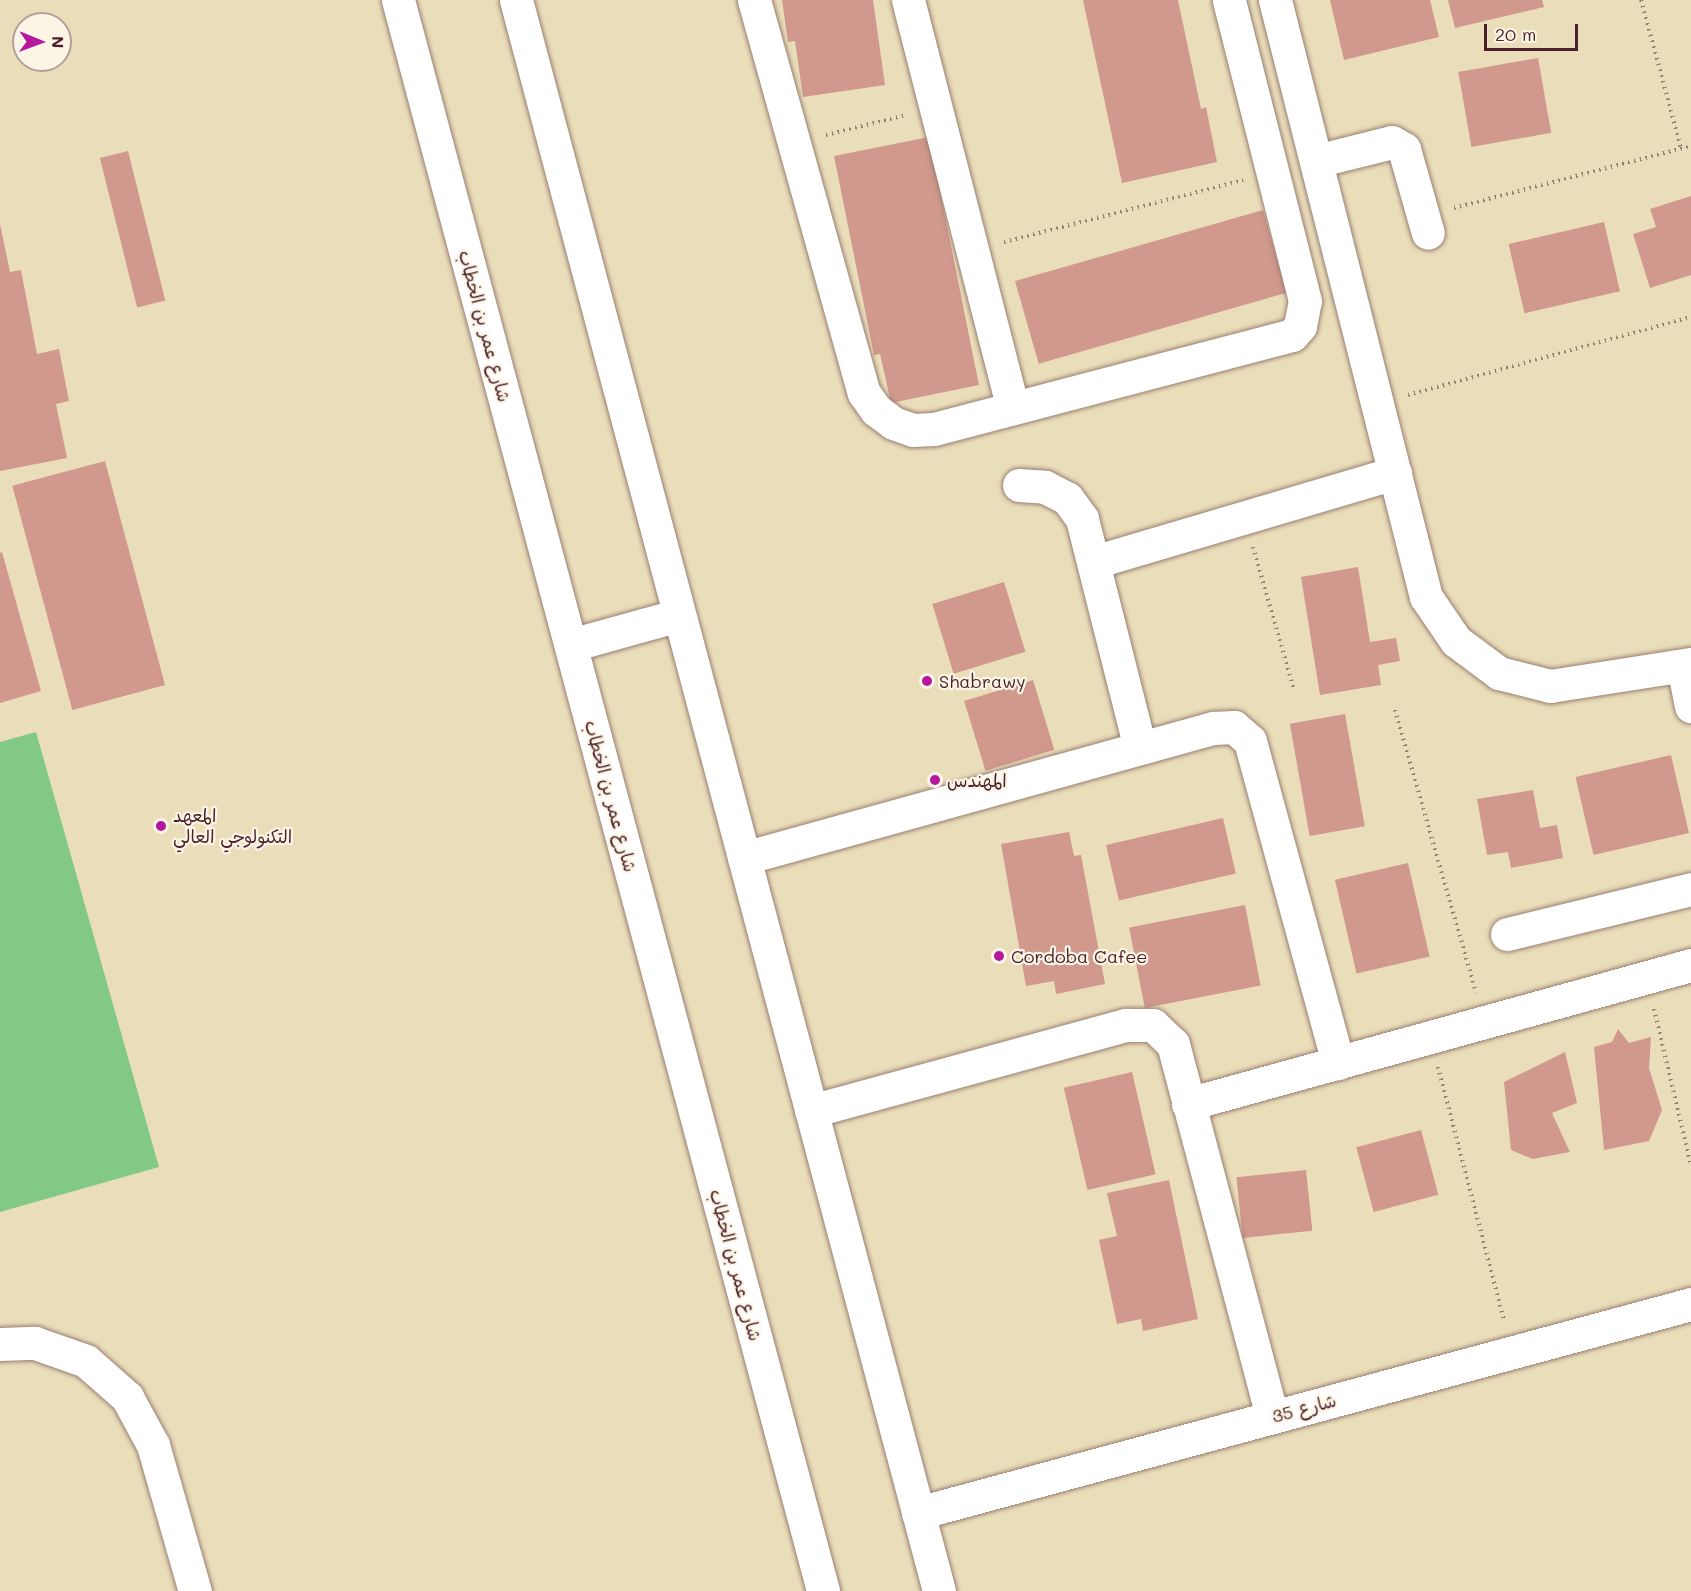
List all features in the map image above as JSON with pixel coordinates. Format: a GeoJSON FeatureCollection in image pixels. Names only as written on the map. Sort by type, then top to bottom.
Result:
{"type":"FeatureCollection","features":[{"type":"Feature","properties":{"kind":"street","name":"شارع عمر بن الخطاب"},"geometry":{"type":"LineString","coordinates":[[398,0],[824,1591]]}},
{"type":"Feature","properties":{"kind":"street"},"geometry":{"type":"LineString","coordinates":[[516,0],[939,1591]]}},
{"type":"Feature","properties":{"kind":"street"},"geometry":{"type":"LineString","coordinates":[[754,0],[864,393],[876,410],[893,423],[913,429],[934,429],[1292,335],[1305,314],[1305,301],[1229,0]]}},
{"type":"Feature","properties":{"kind":"street"},"geometry":{"type":"LineString","coordinates":[[908,0],[1013,408]]}},
{"type":"Feature","properties":{"kind":"street"},"geometry":{"type":"LineString","coordinates":[[1275,0],[1426,597],[1456,641],[1499,673],[1550,686],[1687,665],[1691,706]]}},
{"type":"Feature","properties":{"kind":"street"},"geometry":{"type":"LineString","coordinates":[[1316,161],[1392,142],[1404,149],[1426,224]]}},
{"type":"Feature","properties":{"kind":"street"},"geometry":{"type":"LineString","coordinates":[[1094,562],[1395,474]]}},
{"type":"Feature","properties":{"kind":"street"},"geometry":{"type":"LineString","coordinates":[[1019,485],[1045,486],[1067,498],[1082,519],[1140,748]]}},
{"type":"Feature","properties":{"kind":"street"},"geometry":{"type":"LineString","coordinates":[[571,645],[679,615]]}},
{"type":"Feature","properties":{"kind":"street"},"geometry":{"type":"LineString","coordinates":[[744,858],[1140,748],[1223,726],[1234,727],[1250,741],[1338,1063]]}},
{"type":"Feature","properties":{"kind":"street"},"geometry":{"type":"LineString","coordinates":[[1507,934],[1691,890]]}},
{"type":"Feature","properties":{"kind":"street"},"geometry":{"type":"LineString","coordinates":[[1188,1104],[1691,965]]}},
{"type":"Feature","properties":{"kind":"street"},"geometry":{"type":"LineString","coordinates":[[811,1111],[1140,1022],[1159,1029],[1173,1044],[1272,1417]]}},
{"type":"Feature","properties":{"kind":"street","name":"شارع 35"},"geometry":{"type":"LineString","coordinates":[[918,1513],[1691,1304]]}},
{"type":"Feature","properties":{"kind":"street"},"geometry":{"type":"LineString","coordinates":[[0,1344],[35,1343],[86,1361],[127,1397],[153,1445],[195,1591]]}},
{"type":"Feature","properties":{"kind":"path"},"geometry":{"type":"LineString","coordinates":[[1641,0],[1681,148]]}},
{"type":"Feature","properties":{"kind":"path"},"geometry":{"type":"LineString","coordinates":[[794,143],[936,108]]}},
{"type":"Feature","properties":{"kind":"path"},"geometry":{"type":"LineString","coordinates":[[1426,224],[1691,146]]}},
{"type":"Feature","properties":{"kind":"path"},"geometry":{"type":"LineString","coordinates":[[973,250],[1273,172]]}},
{"type":"Feature","properties":{"kind":"path"},"geometry":{"type":"LineString","coordinates":[[1377,403],[1691,317]]}},
{"type":"Feature","properties":{"kind":"path"},"geometry":{"type":"LineString","coordinates":[[1245,518],[1294,690]]}},
{"type":"Feature","properties":{"kind":"path"},"geometry":{"type":"LineString","coordinates":[[1395,710],[1484,1023]]}},
{"type":"Feature","properties":{"kind":"path"},"geometry":{"type":"LineString","coordinates":[[1646,977],[1691,1166]]}},
{"type":"Feature","properties":{"kind":"path"},"geometry":{"type":"LineString","coordinates":[[1431,1037],[1512,1352]]}},
{"type":"Feature","properties":{"kind":"green space"},"geometry":{"type":"Polygon","coordinates":[[[36,732],[159,1167],[0,1212],[0,742],[36,732]]]}},
{"type":"Feature","properties":{"kind":"building"},"geometry":{"type":"Polygon","coordinates":[[[782,0],[873,0],[885,85],[803,97],[795,41],[788,42],[782,0]]]}},
{"type":"Feature","properties":{"kind":"building"},"geometry":{"type":"Polygon","coordinates":[[[1083,0],[1178,0],[1201,109],[1206,107],[1217,162],[1122,183],[1083,0]]]}},
{"type":"Feature","properties":{"kind":"building"},"geometry":{"type":"Polygon","coordinates":[[[1330,0],[1430,0],[1439,37],[1344,60],[1330,0]]]}},
{"type":"Feature","properties":{"kind":"building"},"geometry":{"type":"Polygon","coordinates":[[[1448,0],[1542,0],[1544,7],[1455,28],[1448,0]]]}},
{"type":"Feature","properties":{"kind":"building"},"geometry":{"type":"Polygon","coordinates":[[[1538,58],[1551,133],[1471,147],[1458,72],[1538,58]]]}},
{"type":"Feature","properties":{"kind":"building"},"geometry":{"type":"Polygon","coordinates":[[[929,137],[979,385],[891,403],[880,354],[874,355],[834,156],[929,137]]]}},
{"type":"Feature","properties":{"kind":"building"},"geometry":{"type":"Polygon","coordinates":[[[128,151],[165,300],[137,307],[100,158],[128,151]]]}},
{"type":"Feature","properties":{"kind":"building"},"geometry":{"type":"Polygon","coordinates":[[[1691,196],[1691,275],[1650,288],[1633,234],[1656,227],[1650,209],[1691,196]]]}},
{"type":"Feature","properties":{"kind":"building"},"geometry":{"type":"Polygon","coordinates":[[[1263,210],[1287,293],[1039,364],[1015,281],[1263,210]]]}},
{"type":"Feature","properties":{"kind":"building"},"geometry":{"type":"Polygon","coordinates":[[[1604,222],[1620,291],[1524,313],[1509,244],[1604,222]]]}},
{"type":"Feature","properties":{"kind":"building"},"geometry":{"type":"Polygon","coordinates":[[[0,224],[10,272],[21,270],[37,354],[59,349],[69,401],[56,404],[67,458],[0,471],[0,224]]]}},
{"type":"Feature","properties":{"kind":"building"},"geometry":{"type":"Polygon","coordinates":[[[105,461],[165,685],[72,710],[12,486],[105,461]]]}},
{"type":"Feature","properties":{"kind":"building"},"geometry":{"type":"Polygon","coordinates":[[[2,552],[41,691],[0,703],[0,553],[2,552]]]}},
{"type":"Feature","properties":{"kind":"building"},"geometry":{"type":"Polygon","coordinates":[[[1358,567],[1370,642],[1396,638],[1400,661],[1378,665],[1381,685],[1320,695],[1301,577],[1358,567]]]}},
{"type":"Feature","properties":{"kind":"building"},"geometry":{"type":"Polygon","coordinates":[[[1004,582],[1025,652],[954,674],[932,604],[1004,582]]]}},
{"type":"Feature","properties":{"kind":"building"},"geometry":{"type":"Polygon","coordinates":[[[1033,680],[1054,750],[985,771],[964,701],[1033,680]]]}},
{"type":"Feature","properties":{"kind":"building"},"geometry":{"type":"Polygon","coordinates":[[[1345,714],[1365,826],[1310,836],[1290,724],[1345,714]]]}},
{"type":"Feature","properties":{"kind":"building"},"geometry":{"type":"Polygon","coordinates":[[[1671,755],[1689,833],[1594,855],[1576,777],[1671,755]]]}},
{"type":"Feature","properties":{"kind":"building"},"geometry":{"type":"Polygon","coordinates":[[[1533,790],[1540,828],[1557,825],[1563,858],[1511,868],[1508,852],[1487,855],[1477,799],[1533,790]]]}},
{"type":"Feature","properties":{"kind":"building"},"geometry":{"type":"Polygon","coordinates":[[[1223,818],[1236,874],[1119,901],[1106,845],[1223,818]]]}},
{"type":"Feature","properties":{"kind":"building"},"geometry":{"type":"Polygon","coordinates":[[[1069,832],[1074,856],[1081,855],[1105,984],[1056,994],[1054,981],[1026,986],[1001,844],[1069,832]]]}},
{"type":"Feature","properties":{"kind":"building"},"geometry":{"type":"Polygon","coordinates":[[[1408,863],[1430,957],[1357,973],[1335,880],[1408,863]]]}},
{"type":"Feature","properties":{"kind":"building"},"geometry":{"type":"Polygon","coordinates":[[[1245,905],[1261,985],[1145,1008],[1129,928],[1245,905]]]}},
{"type":"Feature","properties":{"kind":"building"},"geometry":{"type":"Polygon","coordinates":[[[1618,1029],[1629,1043],[1651,1037],[1649,1068],[1662,1110],[1649,1141],[1604,1150],[1594,1047],[1612,1042],[1618,1029]]]}},
{"type":"Feature","properties":{"kind":"building"},"geometry":{"type":"Polygon","coordinates":[[[1565,1052],[1577,1103],[1552,1113],[1570,1152],[1533,1159],[1511,1150],[1504,1082],[1565,1052]]]}},
{"type":"Feature","properties":{"kind":"building"},"geometry":{"type":"Polygon","coordinates":[[[1132,1072],[1156,1174],[1087,1190],[1064,1088],[1132,1072]]]}},
{"type":"Feature","properties":{"kind":"building"},"geometry":{"type":"Polygon","coordinates":[[[1421,1130],[1438,1195],[1374,1212],[1356,1147],[1421,1130]]]}},
{"type":"Feature","properties":{"kind":"building"},"geometry":{"type":"Polygon","coordinates":[[[1306,1170],[1312,1231],[1243,1238],[1236,1177],[1306,1170]]]}},
{"type":"Feature","properties":{"kind":"building"},"geometry":{"type":"Polygon","coordinates":[[[1169,1180],[1198,1319],[1143,1331],[1141,1319],[1117,1324],[1099,1240],[1117,1236],[1107,1193],[1169,1180]]]}},
{"type":"Feature","properties":{"kind":"place","name":"Shabrawy"},"geometry":{"type":"Point","coordinates":[927,681]}},
{"type":"Feature","properties":{"kind":"place","name":"المهندس"},"geometry":{"type":"Point","coordinates":[935,780]}},
{"type":"Feature","properties":{"kind":"place","name":"المعهد التكنولوجي العالي"},"geometry":{"type":"Point","coordinates":[161,826]}},
{"type":"Feature","properties":{"kind":"place","name":"Cordoba Cafee"},"geometry":{"type":"Point","coordinates":[999,956]}}]}
